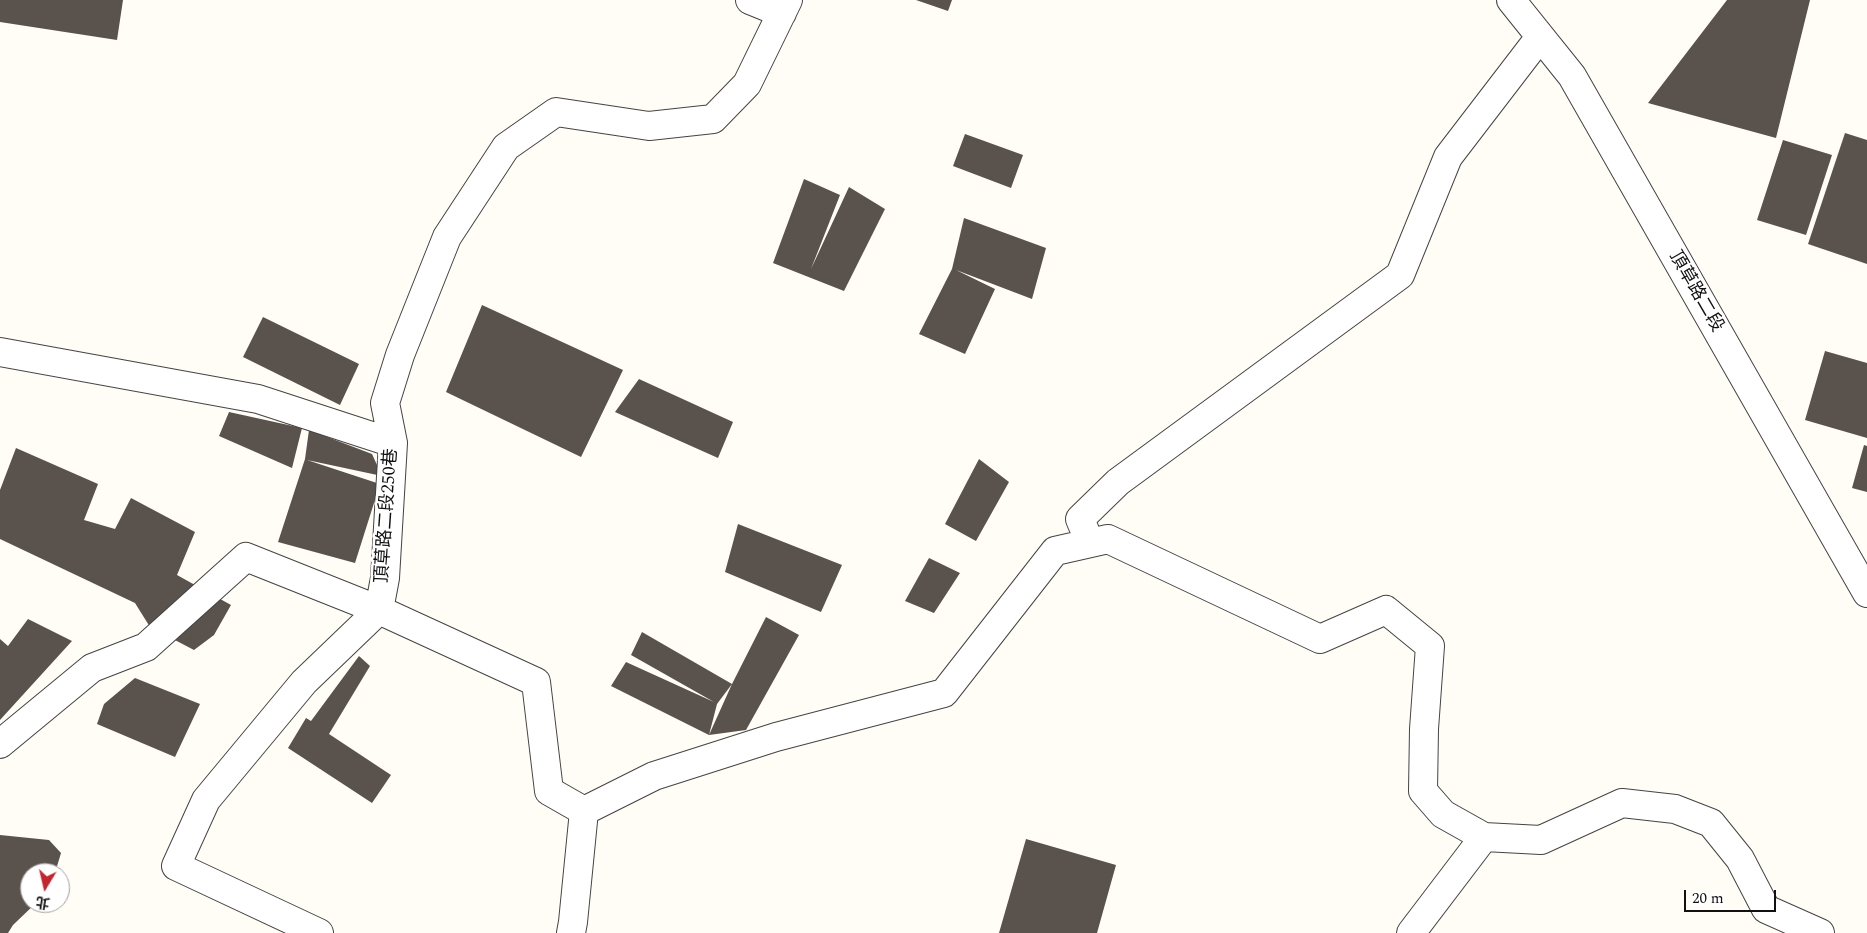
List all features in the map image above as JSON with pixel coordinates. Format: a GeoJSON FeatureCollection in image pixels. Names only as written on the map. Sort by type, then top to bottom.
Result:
{"type":"FeatureCollection","features":[{"type":"Feature","properties":{"kind":"street"},"geometry":{"type":"LineString","coordinates":[[750,0],[785,7]]}},
{"type":"Feature","properties":{"kind":"street","name":"頂草路二段"},"geometry":{"type":"LineString","coordinates":[[1510,0],[1572,76],[1867,593]]}},
{"type":"Feature","properties":{"kind":"street","name":"頂草路二段250巷"},"geometry":{"type":"LineString","coordinates":[[379,610],[386,578],[394,443],[385,403],[400,355],[447,237],[506,148],[556,112],[649,126],[713,119],[747,84],[785,7]]}},
{"type":"Feature","properties":{"kind":"street"},"geometry":{"type":"LineString","coordinates":[[1090,543],[1080,519],[1118,482],[1400,275],[1448,157],[1540,37]]}},
{"type":"Feature","properties":{"kind":"street"},"geometry":{"type":"LineString","coordinates":[[0,352],[258,399],[394,443]]}},
{"type":"Feature","properties":{"kind":"street"},"geometry":{"type":"LineString","coordinates":[[584,811],[654,776],[776,737],[944,693],[1054,550],[1108,539],[1320,639],[1386,610],[1430,646],[1424,730],[1423,790],[1443,814],[1484,837],[1540,840],[1622,803],[1674,809],[1710,823],[1740,859],[1766,909],[1820,933]]}},
{"type":"Feature","properties":{"kind":"street"},"geometry":{"type":"LineString","coordinates":[[0,744],[92,668],[146,647],[246,557],[379,610],[536,682],[549,791],[584,811]]}},
{"type":"Feature","properties":{"kind":"street"},"geometry":{"type":"LineString","coordinates":[[319,933],[176,866],[206,800],[304,682],[379,610]]}},
{"type":"Feature","properties":{"kind":"street"},"geometry":{"type":"LineString","coordinates":[[570,933],[574,922],[584,811]]}},
{"type":"Feature","properties":{"kind":"street"},"geometry":{"type":"LineString","coordinates":[[1410,933],[1484,837]]}},
{"type":"Feature","properties":{"kind":"building"},"geometry":{"type":"Polygon","coordinates":[[[0,0],[123,0],[117,40],[0,22],[0,0]]]}},
{"type":"Feature","properties":{"kind":"building"},"geometry":{"type":"Polygon","coordinates":[[[916,0],[952,0],[948,11],[916,0]]]}},
{"type":"Feature","properties":{"kind":"building"},"geometry":{"type":"Polygon","coordinates":[[[1727,0],[1810,0],[1776,138],[1648,103],[1727,0]]]}},
{"type":"Feature","properties":{"kind":"building"},"geometry":{"type":"Polygon","coordinates":[[[1845,133],[1867,140],[1867,264],[1808,244],[1845,133]]]}},
{"type":"Feature","properties":{"kind":"building"},"geometry":{"type":"Polygon","coordinates":[[[965,134],[1023,155],[1011,188],[953,166],[965,134]]]}},
{"type":"Feature","properties":{"kind":"building"},"geometry":{"type":"Polygon","coordinates":[[[1783,140],[1832,155],[1806,235],[1757,220],[1783,140]]]}},
{"type":"Feature","properties":{"kind":"building"},"geometry":{"type":"Polygon","coordinates":[[[804,179],[840,195],[811,269],[849,187],[885,209],[844,291],[773,263],[804,179]]]}},
{"type":"Feature","properties":{"kind":"building"},"geometry":{"type":"Polygon","coordinates":[[[964,218],[1046,248],[1032,299],[956,270],[995,289],[965,354],[919,334],[952,269],[964,218]]]}},
{"type":"Feature","properties":{"kind":"building"},"geometry":{"type":"Polygon","coordinates":[[[482,305],[623,370],[581,457],[446,392],[482,305]]]}},
{"type":"Feature","properties":{"kind":"building"},"geometry":{"type":"Polygon","coordinates":[[[263,317],[359,364],[340,405],[243,357],[263,317]]]}},
{"type":"Feature","properties":{"kind":"building"},"geometry":{"type":"Polygon","coordinates":[[[1825,351],[1867,363],[1867,438],[1805,420],[1825,351]]]}},
{"type":"Feature","properties":{"kind":"building"},"geometry":{"type":"Polygon","coordinates":[[[639,379],[733,422],[718,458],[615,412],[639,379]]]}},
{"type":"Feature","properties":{"kind":"building"},"geometry":{"type":"Polygon","coordinates":[[[229,412],[302,428],[292,468],[219,436],[229,412]]]}},
{"type":"Feature","properties":{"kind":"building"},"geometry":{"type":"Polygon","coordinates":[[[309,430],[372,454],[382,476],[307,460],[380,484],[355,563],[278,542],[305,459],[309,430]]]}},
{"type":"Feature","properties":{"kind":"building"},"geometry":{"type":"Polygon","coordinates":[[[1864,445],[1867,446],[1867,492],[1852,488],[1864,445]]]}},
{"type":"Feature","properties":{"kind":"building"},"geometry":{"type":"Polygon","coordinates":[[[16,448],[98,484],[84,520],[115,529],[131,498],[195,532],[177,575],[231,605],[214,635],[194,650],[150,627],[135,603],[0,539],[0,490],[16,448]]]}},
{"type":"Feature","properties":{"kind":"building"},"geometry":{"type":"Polygon","coordinates":[[[979,459],[1009,482],[976,541],[945,524],[979,459]]]}},
{"type":"Feature","properties":{"kind":"building"},"geometry":{"type":"Polygon","coordinates":[[[738,524],[842,565],[821,612],[725,572],[738,524]]]}},
{"type":"Feature","properties":{"kind":"building"},"geometry":{"type":"Polygon","coordinates":[[[929,558],[960,573],[934,613],[905,601],[929,558]]]}},
{"type":"Feature","properties":{"kind":"building"},"geometry":{"type":"Polygon","coordinates":[[[766,617],[799,635],[746,730],[709,735],[766,617]]]}},
{"type":"Feature","properties":{"kind":"building"},"geometry":{"type":"Polygon","coordinates":[[[28,619],[72,641],[0,720],[0,639],[8,646],[28,619]]]}},
{"type":"Feature","properties":{"kind":"building"},"geometry":{"type":"Polygon","coordinates":[[[642,632],[732,684],[717,704],[709,735],[611,686],[626,662],[714,702],[631,655],[642,632]]]}},
{"type":"Feature","properties":{"kind":"building"},"geometry":{"type":"Polygon","coordinates":[[[359,656],[370,666],[329,734],[391,775],[372,803],[288,748],[306,718],[311,721],[359,656]]]}},
{"type":"Feature","properties":{"kind":"building"},"geometry":{"type":"Polygon","coordinates":[[[135,678],[200,704],[175,757],[97,724],[104,704],[135,678]]]}},
{"type":"Feature","properties":{"kind":"building"},"geometry":{"type":"Polygon","coordinates":[[[0,835],[49,840],[61,853],[58,863],[20,863],[20,913],[26,913],[13,925],[8,933],[0,933],[0,835]]]}},
{"type":"Feature","properties":{"kind":"building"},"geometry":{"type":"Polygon","coordinates":[[[1026,839],[1116,865],[1097,933],[999,933],[1026,839]]]}}]}
